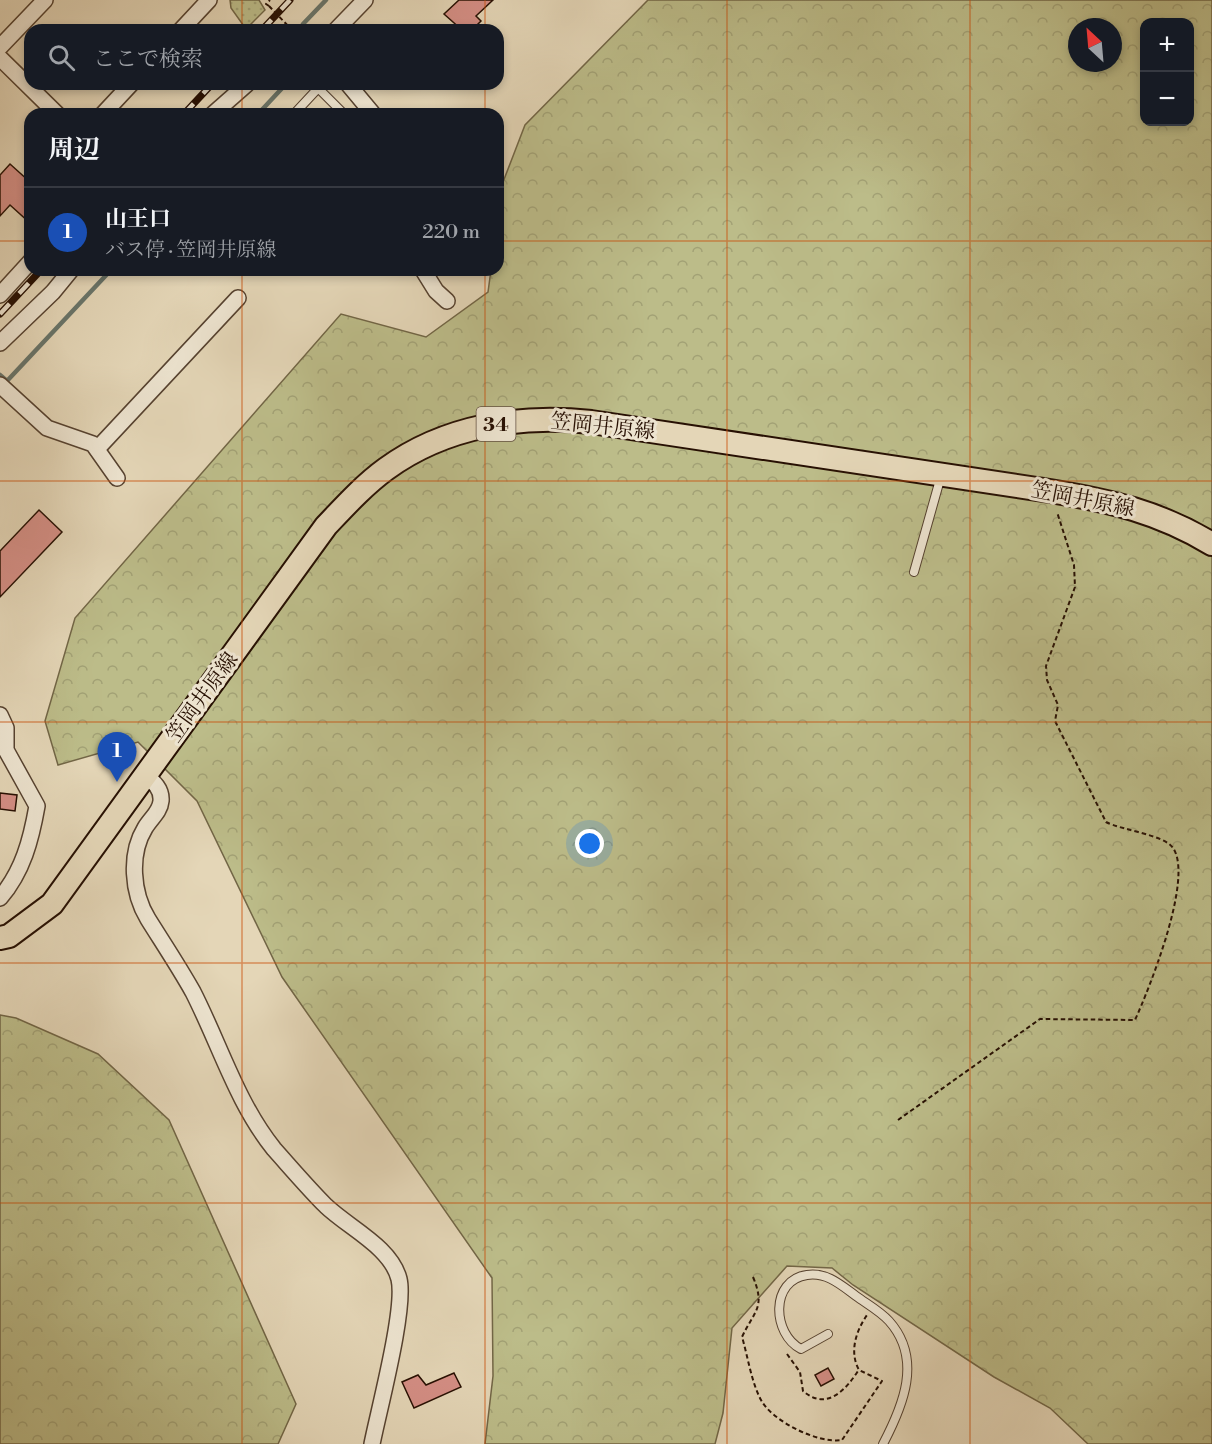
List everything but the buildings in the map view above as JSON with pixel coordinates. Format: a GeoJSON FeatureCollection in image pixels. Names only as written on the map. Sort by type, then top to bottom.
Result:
{"type":"FeatureCollection","features":[{"type":"Feature","properties":{"kind":"main road","name":"笠岡井原線"},"geometry":{"type":"LineString","coordinates":[[0,938],[9,936],[52,904],[326,526],[357,494],[386,469],[444,438],[472,428],[554,418],[1050,491],[1108,501],[1151,513],[1185,528],[1212,544]]}},
{"type":"Feature","properties":{"kind":"street"},"geometry":{"type":"LineString","coordinates":[[0,47],[45,0]]}},
{"type":"Feature","properties":{"kind":"street"},"geometry":{"type":"LineString","coordinates":[[187,24],[209,0]]}},
{"type":"Feature","properties":{"kind":"street"},"geometry":{"type":"LineString","coordinates":[[342,24],[365,0]]}},
{"type":"Feature","properties":{"kind":"street"},"geometry":{"type":"LineString","coordinates":[[0,58],[24,82]]}},
{"type":"Feature","properties":{"kind":"street"},"geometry":{"type":"LineString","coordinates":[[33,90],[51,108]]}},
{"type":"Feature","properties":{"kind":"street"},"geometry":{"type":"LineString","coordinates":[[109,108],[125,90]]}},
{"type":"Feature","properties":{"kind":"street"},"geometry":{"type":"LineString","coordinates":[[220,108],[240,90]]}},
{"type":"Feature","properties":{"kind":"street"},"geometry":{"type":"LineString","coordinates":[[353,90],[368,108]]}},
{"type":"Feature","properties":{"kind":"street"},"geometry":{"type":"LineString","coordinates":[[0,295],[24,269]]}},
{"type":"Feature","properties":{"kind":"street"},"geometry":{"type":"LineString","coordinates":[[0,343],[53,292],[66,276]]}},
{"type":"Feature","properties":{"kind":"street"},"geometry":{"type":"LineString","coordinates":[[427,276],[436,291],[447,301]]}},
{"type":"Feature","properties":{"kind":"street"},"geometry":{"type":"LineString","coordinates":[[97,449],[238,298]]}},
{"type":"Feature","properties":{"kind":"street"},"geometry":{"type":"LineString","coordinates":[[0,385],[47,428],[93,444],[117,478]]}},
{"type":"Feature","properties":{"kind":"street"},"geometry":{"type":"LineString","coordinates":[[0,715],[6,728],[6,750],[37,806],[25,858],[13,883],[0,898]]}},
{"type":"Feature","properties":{"kind":"street"},"geometry":{"type":"LineString","coordinates":[[146,775],[160,790],[161,799],[159,809],[144,829],[137,850],[136,893],[143,911],[192,992],[245,1105],[260,1130],[325,1205],[383,1252],[393,1264],[399,1278],[398,1314],[372,1444]]}},
{"type":"Feature","properties":{"kind":"lane"},"geometry":{"type":"LineString","coordinates":[[300,108],[316,90]]}},
{"type":"Feature","properties":{"kind":"lane"},"geometry":{"type":"LineString","coordinates":[[323,90],[339,108]]}},
{"type":"Feature","properties":{"kind":"lane"},"geometry":{"type":"LineString","coordinates":[[914,572],[941,474]]}},
{"type":"Feature","properties":{"kind":"lane"},"geometry":{"type":"LineString","coordinates":[[828,1334],[801,1349],[784,1330],[778,1317],[779,1304],[785,1290],[795,1280],[806,1275],[820,1275],[833,1279],[889,1321],[900,1340],[907,1362],[905,1395],[883,1444]]}},
{"type":"Feature","properties":{"kind":"path"},"geometry":{"type":"LineString","coordinates":[[262,0],[286,24]]}},
{"type":"Feature","properties":{"kind":"path"},"geometry":{"type":"LineString","coordinates":[[268,5],[270,0]]}},
{"type":"Feature","properties":{"kind":"path"},"geometry":{"type":"LineString","coordinates":[[898,1120],[1040,1019],[1135,1020],[1151,986],[1177,903],[1177,860],[1174,849],[1165,841],[1118,828],[1106,822],[1055,722],[1058,705],[1047,680],[1046,666],[1075,587],[1074,565],[1050,491]]}},
{"type":"Feature","properties":{"kind":"path"},"geometry":{"type":"LineString","coordinates":[[753,1277],[760,1300],[755,1317],[742,1337],[759,1397],[768,1410],[807,1438],[836,1444],[842,1440],[882,1381],[859,1370],[855,1360],[855,1334],[871,1307]]}},
{"type":"Feature","properties":{"kind":"path"},"geometry":{"type":"LineString","coordinates":[[786,1352],[800,1372],[803,1391],[820,1399],[834,1397],[841,1393],[859,1370]]}},
{"type":"Feature","properties":{"kind":"green space"},"geometry":{"type":"Polygon","coordinates":[[[230,0],[259,0],[265,10],[251,24],[242,24],[231,8],[230,0]]]}},
{"type":"Feature","properties":{"kind":"green space"},"geometry":{"type":"Polygon","coordinates":[[[648,0],[1212,0],[1212,1444],[1088,1444],[1050,1408],[994,1377],[853,1285],[832,1268],[787,1266],[732,1328],[723,1413],[715,1444],[485,1444],[493,1376],[492,1278],[282,977],[197,801],[138,742],[58,765],[45,721],[75,618],[341,314],[426,337],[488,292],[490,276],[504,276],[504,179],[525,125],[648,0]]]}},
{"type":"Feature","properties":{"kind":"green space"},"geometry":{"type":"Polygon","coordinates":[[[0,1015],[16,1018],[98,1054],[169,1120],[296,1404],[278,1444],[0,1444],[0,1015]]]}},
{"type":"Feature","properties":{"kind":"waterway"},"geometry":{"type":"LineString","coordinates":[[303,24],[326,0]]}},
{"type":"Feature","properties":{"kind":"waterway"},"geometry":{"type":"LineString","coordinates":[[264,108],[280,90]]}},
{"type":"Feature","properties":{"kind":"waterway"},"geometry":{"type":"LineString","coordinates":[[0,375],[7,381],[105,276]]}},
{"type":"Feature","properties":{"kind":"railway"},"geometry":{"type":"LineString","coordinates":[[268,24],[290,0]]}},
{"type":"Feature","properties":{"kind":"railway"},"geometry":{"type":"LineString","coordinates":[[190,108],[206,90]]}},
{"type":"Feature","properties":{"kind":"railway"},"geometry":{"type":"LineString","coordinates":[[0,314],[35,276]]}},
{"type":"Feature","properties":{"kind":"place","name":"山王口"},"geometry":{"type":"Point","coordinates":[117,782]}}]}
